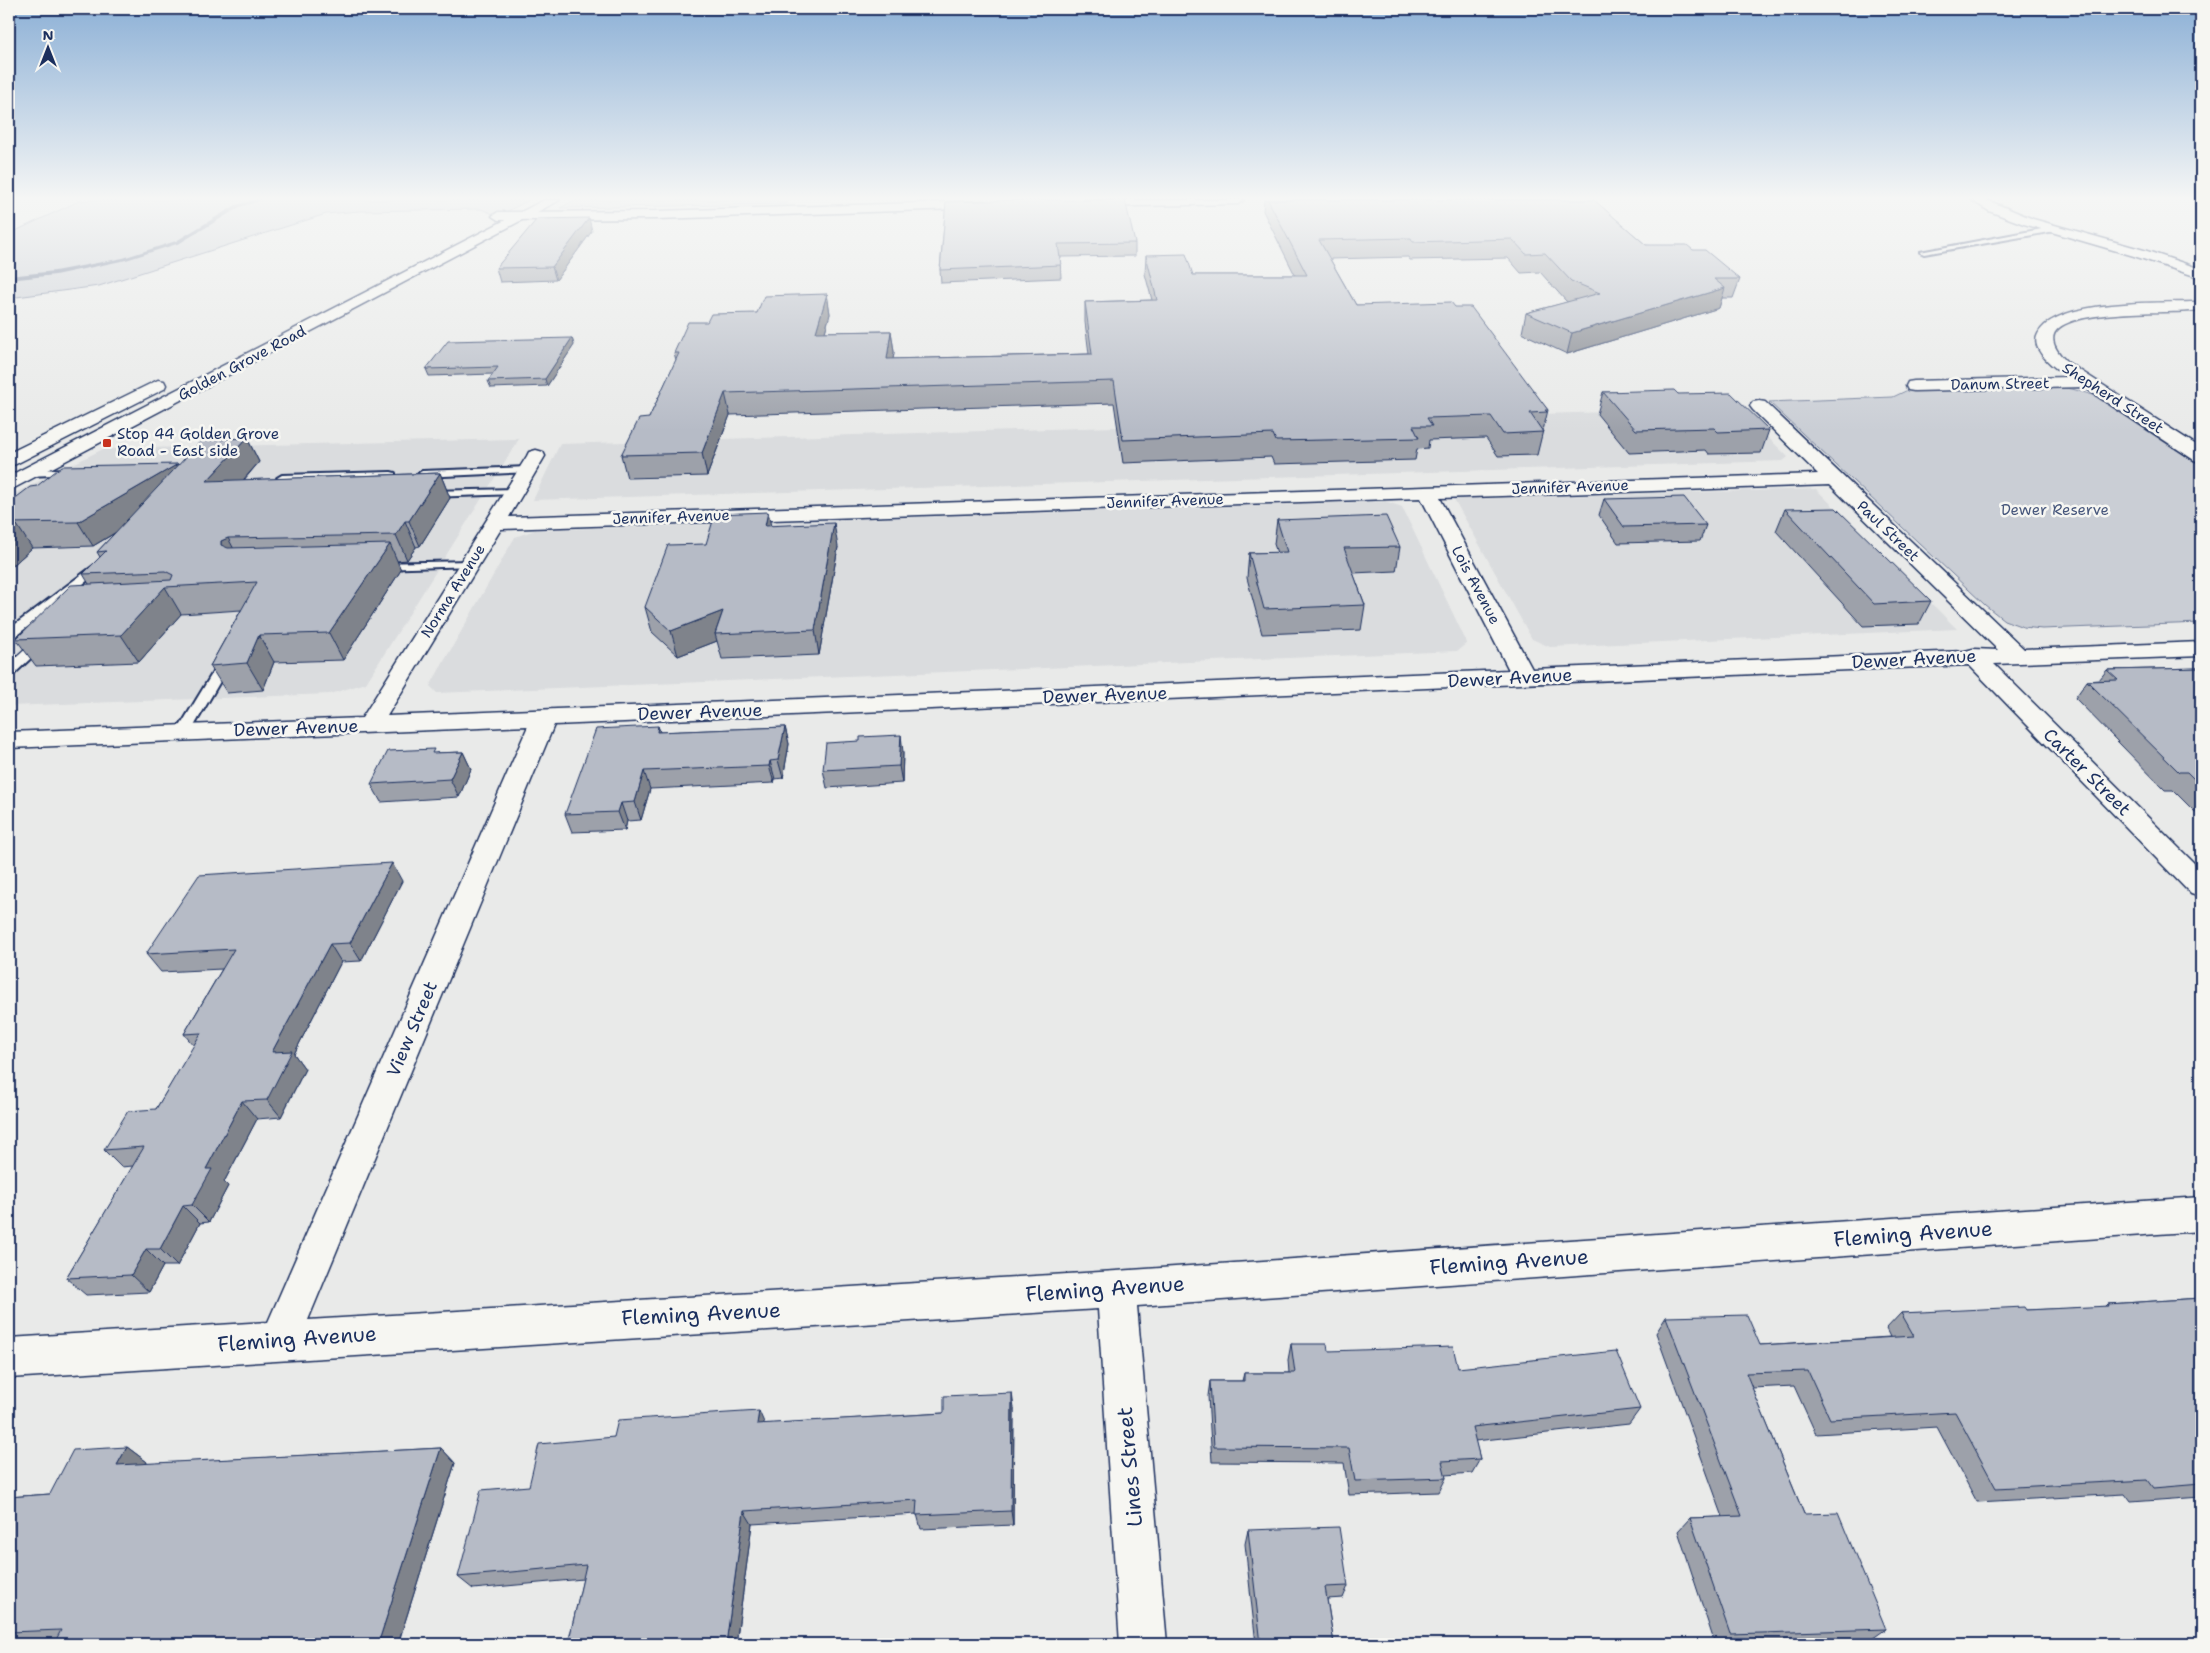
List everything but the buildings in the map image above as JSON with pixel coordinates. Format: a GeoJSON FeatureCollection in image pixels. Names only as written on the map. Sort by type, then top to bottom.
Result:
{"type":"FeatureCollection","features":[{"type":"Feature","properties":{"kind":"street","name":"Golden Grove Road"},"geometry":{"type":"LineString","coordinates":[[297,316],[375,277]]}},
{"type":"Feature","properties":{"kind":"street","name":"Golden Grove Road"},"geometry":{"type":"LineString","coordinates":[[9,483],[405,277]]}},
{"type":"Feature","properties":{"kind":"street","name":"Shepherd Street"},"geometry":{"type":"LineString","coordinates":[[2194,307],[2087,312],[2067,317],[2051,325],[2044,335],[2045,345],[2051,355],[2061,365],[2201,456]]}},
{"type":"Feature","properties":{"kind":"street","name":"Golden Grove Road"},"geometry":{"type":"LineString","coordinates":[[9,460],[172,378]]}},
{"type":"Feature","properties":{"kind":"street","name":"Danum Street"},"geometry":{"type":"LineString","coordinates":[[1914,386],[2087,382]]}},
{"type":"Feature","properties":{"kind":"street","name":"Paul Street"},"geometry":{"type":"LineString","coordinates":[[1758,406],[2018,656]]}},
{"type":"Feature","properties":{"kind":"street","name":"Norma Avenue"},"geometry":{"type":"LineString","coordinates":[[369,726],[497,523],[532,463]]}},
{"type":"Feature","properties":{"kind":"street","name":"Jennifer Avenue"},"geometry":{"type":"LineString","coordinates":[[497,523],[1834,479]]}},
{"type":"Feature","properties":{"kind":"street","name":"Lois Avenue"},"geometry":{"type":"LineString","coordinates":[[1427,492],[1525,678]]}},
{"type":"Feature","properties":{"kind":"street","name":"Dewer Avenue"},"geometry":{"type":"LineString","coordinates":[[9,740],[1525,678],[1973,656],[2018,656],[2201,648]]}},
{"type":"Feature","properties":{"kind":"street","name":"Carter Street"},"geometry":{"type":"LineString","coordinates":[[1973,656],[2201,887]]}},
{"type":"Feature","properties":{"kind":"street","name":"View Street"},"geometry":{"type":"LineString","coordinates":[[280,1340],[544,718]]}},
{"type":"Feature","properties":{"kind":"street","name":"Fleming Avenue"},"geometry":{"type":"LineString","coordinates":[[9,1358],[1116,1289],[2201,1214]]}},
{"type":"Feature","properties":{"kind":"street","name":"Lines Street"},"geometry":{"type":"LineString","coordinates":[[1116,1289],[1144,1644]]}},
{"type":"Feature","properties":{"kind":"lane"},"geometry":{"type":"LineString","coordinates":[[282,478],[405,474],[532,463]]}},
{"type":"Feature","properties":{"kind":"lane"},"geometry":{"type":"LineString","coordinates":[[28,473],[80,472]]}},
{"type":"Feature","properties":{"kind":"lane"},"geometry":{"type":"LineString","coordinates":[[418,494],[515,492]]}},
{"type":"Feature","properties":{"kind":"lane"},"geometry":{"type":"LineString","coordinates":[[9,635],[112,557]]}},
{"type":"Feature","properties":{"kind":"lane"},"geometry":{"type":"LineString","coordinates":[[371,566],[470,564]]}},
{"type":"Feature","properties":{"kind":"lane"},"geometry":{"type":"LineString","coordinates":[[9,671],[51,632]]}},
{"type":"Feature","properties":{"kind":"lane"},"geometry":{"type":"LineString","coordinates":[[183,732],[233,648]]}},
{"type":"Feature","properties":{"kind":"shaded area"},"geometry":{"type":"Polygon","coordinates":[[[1738,408],[1788,457],[1783,461],[533,500],[560,444],[1738,408]]]}},
{"type":"Feature","properties":{"kind":"shaded area"},"geometry":{"type":"Polygon","coordinates":[[[519,439],[366,683],[330,694],[9,706],[9,496],[103,449],[519,439]]]}},
{"type":"Feature","properties":{"kind":"shaded area"},"geometry":{"type":"Polygon","coordinates":[[[1816,489],[1957,629],[1550,647],[1532,639],[1454,499],[1816,489]]]}},
{"type":"Feature","properties":{"kind":"shaded area"},"geometry":{"type":"Polygon","coordinates":[[[1385,501],[1402,507],[1467,643],[1457,651],[437,693],[430,686],[515,537],[535,530],[1385,501]]]}},
{"type":"Feature","properties":{"kind":"green space"},"geometry":{"type":"Polygon","coordinates":[[[9,277],[127,277],[99,286],[9,298],[9,277]]]}},
{"type":"Feature","properties":{"kind":"green space","name":"Dewer Reserve"},"geometry":{"type":"Polygon","coordinates":[[[2057,387],[2093,395],[2201,466],[2201,623],[2042,629],[2023,627],[2004,620],[1985,605],[1769,402],[1893,397],[1910,389],[2057,387]]]}},
{"type":"Feature","properties":{"kind":"waterway"},"geometry":{"type":"LineString","coordinates":[[9,278],[17,277]]}},
{"type":"Feature","properties":{"kind":"place","name":"Stop 44 Golden Grove Road - East side"},"geometry":{"type":"Point","coordinates":[107,443]}}]}
